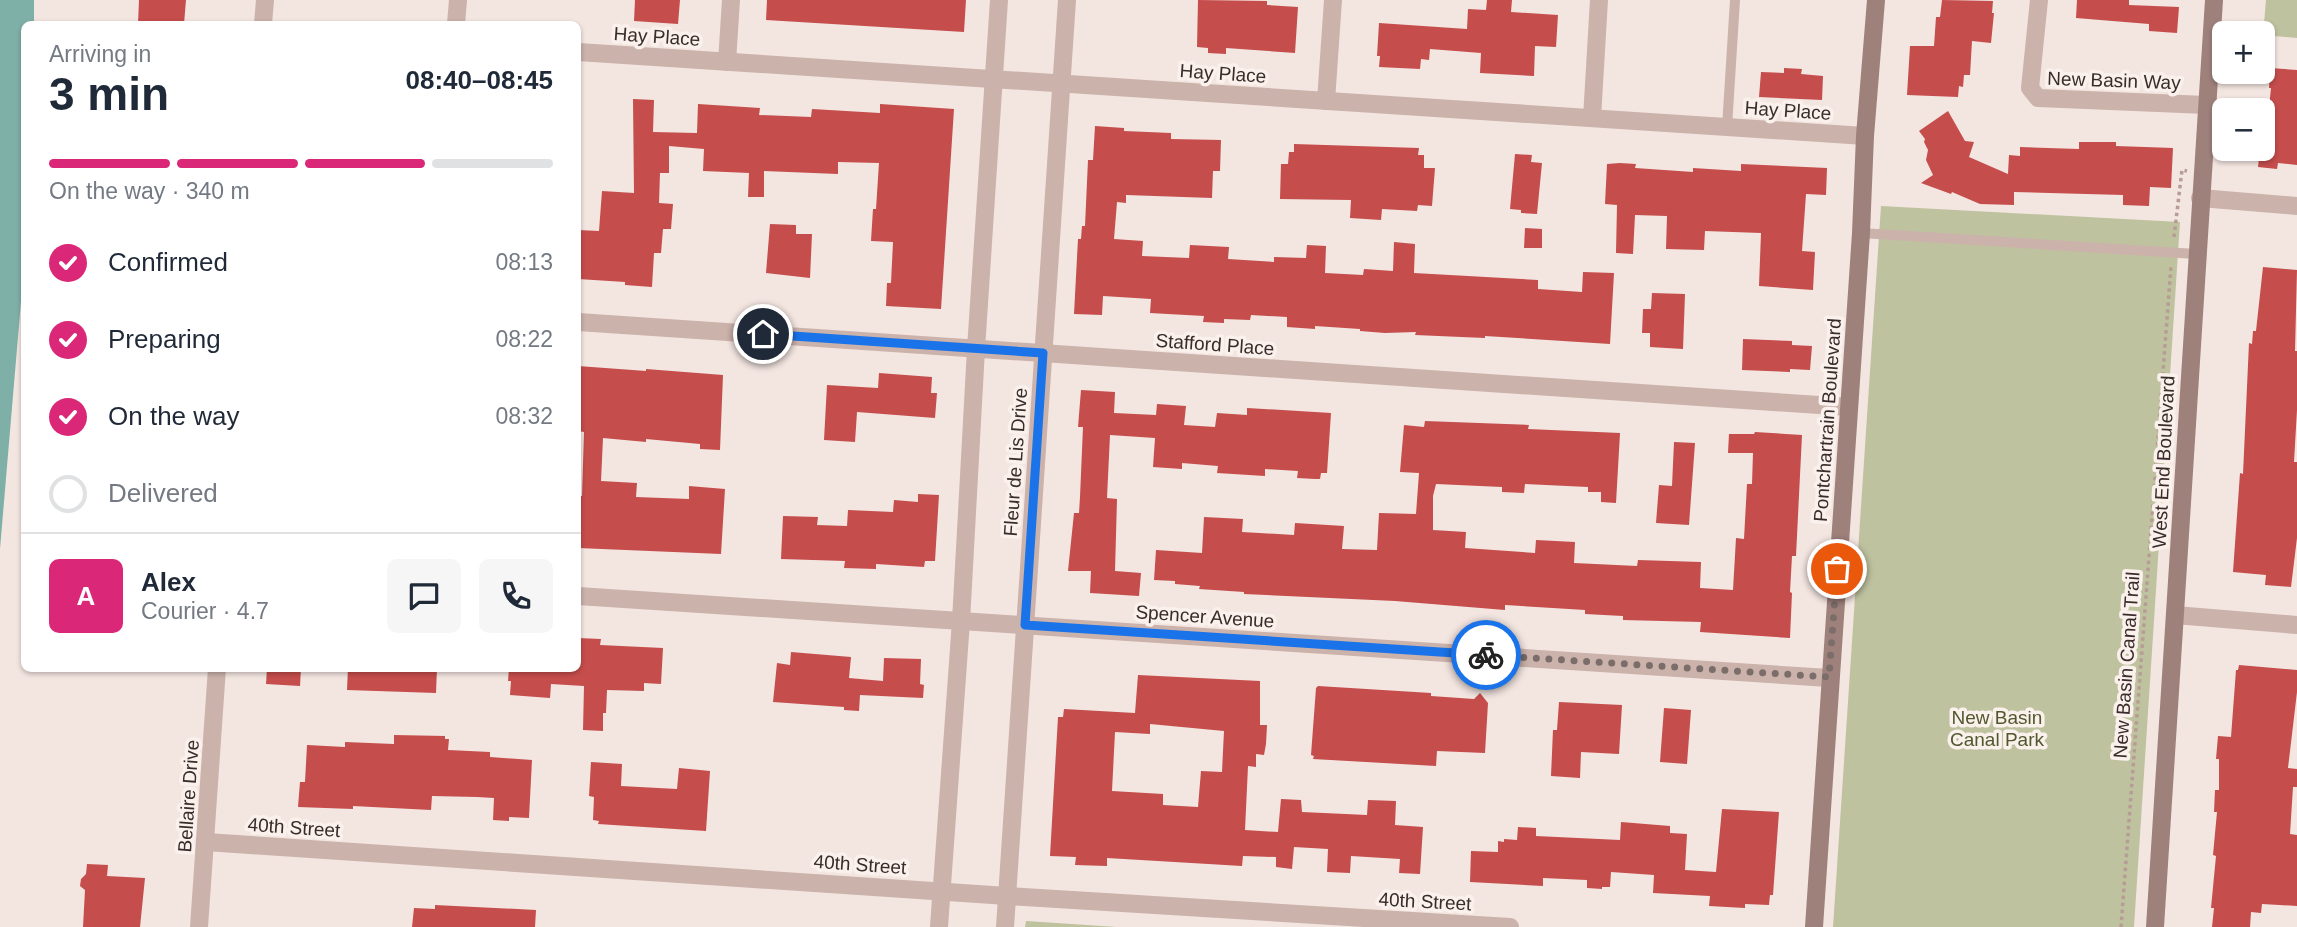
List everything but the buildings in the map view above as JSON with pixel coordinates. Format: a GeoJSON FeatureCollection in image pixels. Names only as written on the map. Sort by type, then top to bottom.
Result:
{"type":"FeatureCollection","features":[{"type":"Feature","properties":{"kind":"main road","name":"Pontchartrain Boulevard"},"geometry":{"type":"LineString","coordinates":[[1814,927],[1876,0]]}},
{"type":"Feature","properties":{"kind":"main road","name":"West End Boulevard"},"geometry":{"type":"LineString","coordinates":[[2155,927],[2214,0]]}},
{"type":"Feature","properties":{"kind":"street"},"geometry":{"type":"LineString","coordinates":[[263,21],[265,0]]}},
{"type":"Feature","properties":{"kind":"street"},"geometry":{"type":"LineString","coordinates":[[456,21],[458,0]]}},
{"type":"Feature","properties":{"kind":"street"},"geometry":{"type":"LineString","coordinates":[[727,62],[731,0]]}},
{"type":"Feature","properties":{"kind":"street"},"geometry":{"type":"LineString","coordinates":[[939,927],[961,621],[999,0]]}},
{"type":"Feature","properties":{"kind":"street","name":"Fleur de Lis Drive"},"geometry":{"type":"LineString","coordinates":[[1005,927],[1067,0]]}},
{"type":"Feature","properties":{"kind":"street"},"geometry":{"type":"LineString","coordinates":[[1326,101],[1333,0]]}},
{"type":"Feature","properties":{"kind":"street"},"geometry":{"type":"LineString","coordinates":[[1592,118],[1599,0]]}},
{"type":"Feature","properties":{"kind":"street","name":"New Basin Way"},"geometry":{"type":"LineString","coordinates":[[2039,0],[2030,88],[2038,98],[2206,105]]}},
{"type":"Feature","properties":{"kind":"street","name":"Hay Place"},"geometry":{"type":"LineString","coordinates":[[581,52],[1865,136]]}},
{"type":"Feature","properties":{"kind":"street"},"geometry":{"type":"LineString","coordinates":[[2200,198],[2297,206]]}},
{"type":"Feature","properties":{"kind":"street","name":"Stafford Place"},"geometry":{"type":"LineString","coordinates":[[581,322],[1849,407]]}},
{"type":"Feature","properties":{"kind":"street","name":"Spencer Avenue"},"geometry":{"type":"LineString","coordinates":[[581,596],[1829,677]]}},
{"type":"Feature","properties":{"kind":"street"},"geometry":{"type":"LineString","coordinates":[[2175,615],[2297,625]]}},
{"type":"Feature","properties":{"kind":"street","name":"Bellaire Drive"},"geometry":{"type":"LineString","coordinates":[[199,927],[217,672]]}},
{"type":"Feature","properties":{"kind":"street","name":"40th Street"},"geometry":{"type":"LineString","coordinates":[[206,842],[1510,927]]}},
{"type":"Feature","properties":{"kind":"lane"},"geometry":{"type":"LineString","coordinates":[[1727,127],[1735,0]]}},
{"type":"Feature","properties":{"kind":"lane"},"geometry":{"type":"LineString","coordinates":[[1861,233],[2196,254]]}},
{"type":"Feature","properties":{"kind":"path","name":"New Basin Canal Trail"},"geometry":{"type":"LineString","coordinates":[[2121,927],[2172,253],[2182,170],[2202,172]]}},
{"type":"Feature","properties":{"kind":"green space"},"geometry":{"type":"Polygon","coordinates":[[[2266,0],[2297,0],[2297,38],[2275,36],[2275,21],[2264,21],[2266,0]]]}},
{"type":"Feature","properties":{"kind":"green space","name":"New Basin Canal Park"},"geometry":{"type":"Polygon","coordinates":[[[1881,206],[2180,222],[2134,927],[1833,927],[1881,206]]]}},
{"type":"Feature","properties":{"kind":"green space"},"geometry":{"type":"Polygon","coordinates":[[[1026,921],[1117,927],[1025,927],[1026,921]]]}},
{"type":"Feature","properties":{"kind":"water"},"geometry":{"type":"Polygon","coordinates":[[[0,0],[34,0],[34,21],[21,21],[21,301],[0,549],[0,0]]]}},
{"type":"Feature","properties":{"kind":"way so far"},"geometry":{"type":"LineString","coordinates":[[1486,655],[1829,677],[1837,569]]}},
{"type":"Feature","properties":{"kind":"route"},"geometry":{"type":"LineString","coordinates":[[763,334],[1043,353],[1025,625],[1486,655]]}}]}
